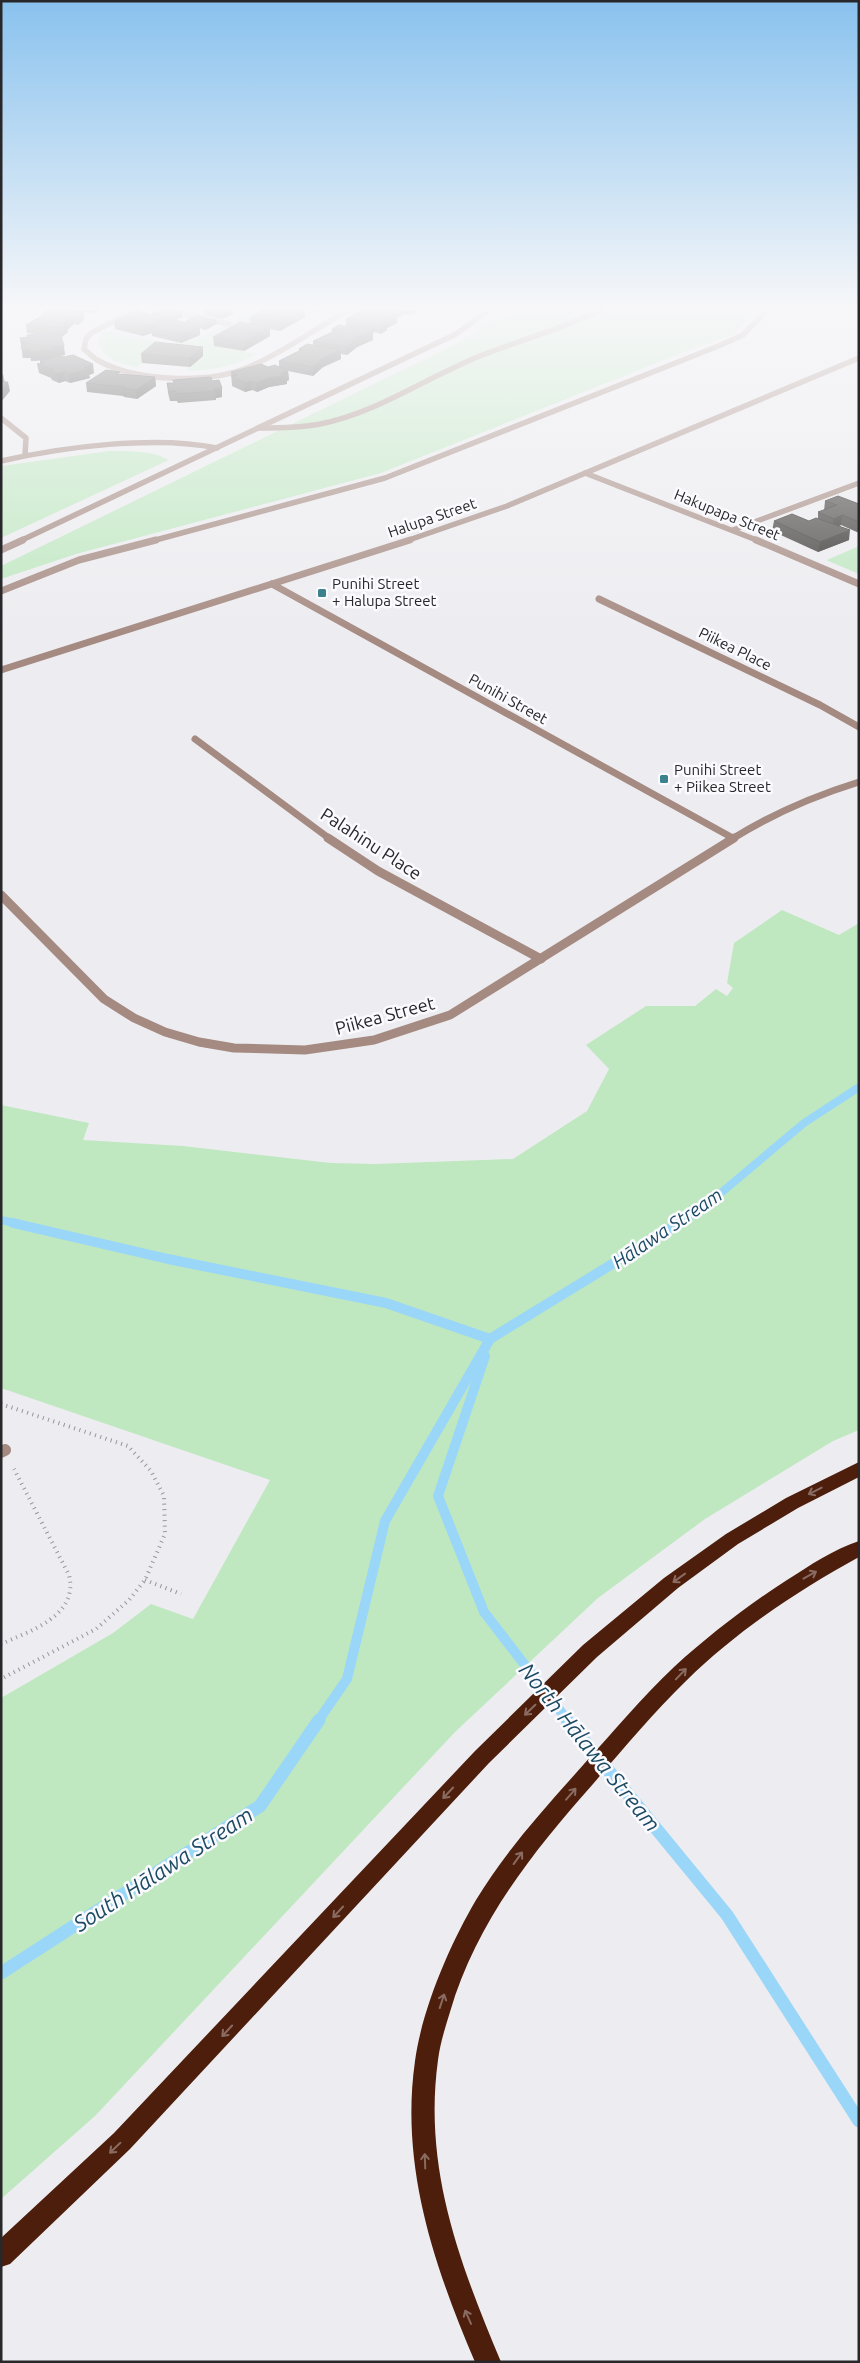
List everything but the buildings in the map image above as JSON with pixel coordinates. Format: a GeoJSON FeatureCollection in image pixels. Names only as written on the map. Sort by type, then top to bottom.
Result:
{"type":"FeatureCollection","features":[{"type":"Feature","properties":{"kind":"highway"},"geometry":{"type":"LineString","coordinates":[[1,2256],[122,2141],[482,1757],[590,1651],[671,1583],[732,1538],[792,1503],[859,1468]]}},
{"type":"Feature","properties":{"kind":"highway"},"geometry":{"type":"LineString","coordinates":[[488,2362],[463,2307],[440,2242],[426,2174],[423,2109],[426,2059],[452,1969],[472,1927],[504,1878],[539,1830],[647,1709],[692,1663],[748,1619],[802,1580],[859,1548]]}},
{"type":"Feature","properties":{"kind":"street"},"geometry":{"type":"LineString","coordinates":[[4,420],[26,438],[25,455]]}},
{"type":"Feature","properties":{"kind":"street"},"geometry":{"type":"LineString","coordinates":[[1,550],[275,420]]}},
{"type":"Feature","properties":{"kind":"street"},"geometry":{"type":"LineString","coordinates":[[259,428],[286,430],[331,420]]}},
{"type":"Feature","properties":{"kind":"street"},"geometry":{"type":"LineString","coordinates":[[1,591],[79,560],[385,478],[531,420]]}},
{"type":"Feature","properties":{"kind":"street","name":"Halupa Street"},"geometry":{"type":"LineString","coordinates":[[1,670],[431,533],[507,506],[709,420]]}},
{"type":"Feature","properties":{"kind":"street"},"geometry":{"type":"LineString","coordinates":[[1,461],[25,455],[74,449],[143,444],[203,444],[217,448]]}},
{"type":"Feature","properties":{"kind":"street","name":"Hakupapa Street"},"geometry":{"type":"LineString","coordinates":[[585,473],[733,530],[859,584]]}},
{"type":"Feature","properties":{"kind":"street"},"geometry":{"type":"LineString","coordinates":[[733,530],[859,483]]}},
{"type":"Feature","properties":{"kind":"street","name":"Punihi Street"},"geometry":{"type":"LineString","coordinates":[[272,584],[731,837]]}},
{"type":"Feature","properties":{"kind":"street","name":"Piikea Place"},"geometry":{"type":"LineString","coordinates":[[599,599],[820,705],[859,727]]}},
{"type":"Feature","properties":{"kind":"street","name":"Palahinu Place"},"geometry":{"type":"LineString","coordinates":[[195,739],[324,836],[378,872],[541,959]]}},
{"type":"Feature","properties":{"kind":"street","name":"Piikea Street"},"geometry":{"type":"LineString","coordinates":[[1,895],[104,999],[123,1013],[169,1033],[232,1048],[296,1051],[334,1047],[374,1040],[410,1030],[450,1015],[731,837],[788,807],[823,793],[859,782]]}},
{"type":"Feature","properties":{"kind":"path"},"geometry":{"type":"LineString","coordinates":[[1,1404],[128,1446],[150,1471],[164,1496],[165,1534],[145,1580],[129,1600],[96,1629],[1,1679]]}},
{"type":"Feature","properties":{"kind":"path"},"geometry":{"type":"LineString","coordinates":[[1,1644],[47,1623],[67,1602],[71,1590],[69,1575],[3,1451]]}},
{"type":"Feature","properties":{"kind":"path"},"geometry":{"type":"LineString","coordinates":[[145,1580],[181,1594]]}},
{"type":"Feature","properties":{"kind":"green space"},"geometry":{"type":"Polygon","coordinates":[[[300,420],[513,420],[381,473],[76,554],[1,579],[1,566],[300,420]]]}},
{"type":"Feature","properties":{"kind":"green space"},"geometry":{"type":"Polygon","coordinates":[[[109,451],[155,454],[169,460],[1,538],[1,466],[109,451]]]}},
{"type":"Feature","properties":{"kind":"green space"},"geometry":{"type":"Polygon","coordinates":[[[859,546],[859,574],[826,560],[827,560],[859,546]]]}},
{"type":"Feature","properties":{"kind":"green space"},"geometry":{"type":"Polygon","coordinates":[[[782,910],[839,935],[859,923],[859,1430],[833,1441],[705,1519],[598,1598],[455,1732],[95,2116],[1,2199],[1,1698],[113,1633],[151,1604],[193,1619],[270,1480],[1,1388],[1,1105],[89,1123],[83,1140],[183,1146],[331,1163],[375,1164],[513,1159],[587,1111],[609,1069],[586,1045],[646,1006],[695,1006],[716,989],[727,996],[733,988],[727,983],[734,943],[782,910]]]}},
{"type":"Feature","properties":{"kind":"waterway","name":"Hālawa Stream"},"geometry":{"type":"LineString","coordinates":[[677,1224],[703,1208],[804,1123],[859,1087]]}},
{"type":"Feature","properties":{"kind":"waterway"},"geometry":{"type":"LineString","coordinates":[[1,1220],[19,1224]]}},
{"type":"Feature","properties":{"kind":"waterway"},"geometry":{"type":"LineString","coordinates":[[13,1223],[168,1259],[386,1303],[490,1339]]}},
{"type":"Feature","properties":{"kind":"waterway","name":"Hālawa Stream"},"geometry":{"type":"LineString","coordinates":[[490,1339],[679,1223]]}},
{"type":"Feature","properties":{"kind":"waterway","name":"South Hālawa Stream"},"geometry":{"type":"LineString","coordinates":[[318,1721],[347,1679],[385,1521],[490,1339]]}},
{"type":"Feature","properties":{"kind":"waterway","name":"North Hālawa Stream"},"geometry":{"type":"LineString","coordinates":[[485,1356],[438,1496],[484,1612],[568,1721]]}},
{"type":"Feature","properties":{"kind":"waterway","name":"South Hālawa Stream"},"geometry":{"type":"LineString","coordinates":[[1,1973],[260,1806],[319,1720]]}},
{"type":"Feature","properties":{"kind":"waterway","name":"North Hālawa Stream"},"geometry":{"type":"LineString","coordinates":[[567,1720],[727,1915],[859,2121]]}},
{"type":"Feature","properties":{"kind":"place","name":"Punihi Street + Halupa Street"},"geometry":{"type":"Point","coordinates":[322,593]}},
{"type":"Feature","properties":{"kind":"place","name":"Punihi Street + Piikea Street"},"geometry":{"type":"Point","coordinates":[664,779]}}]}
